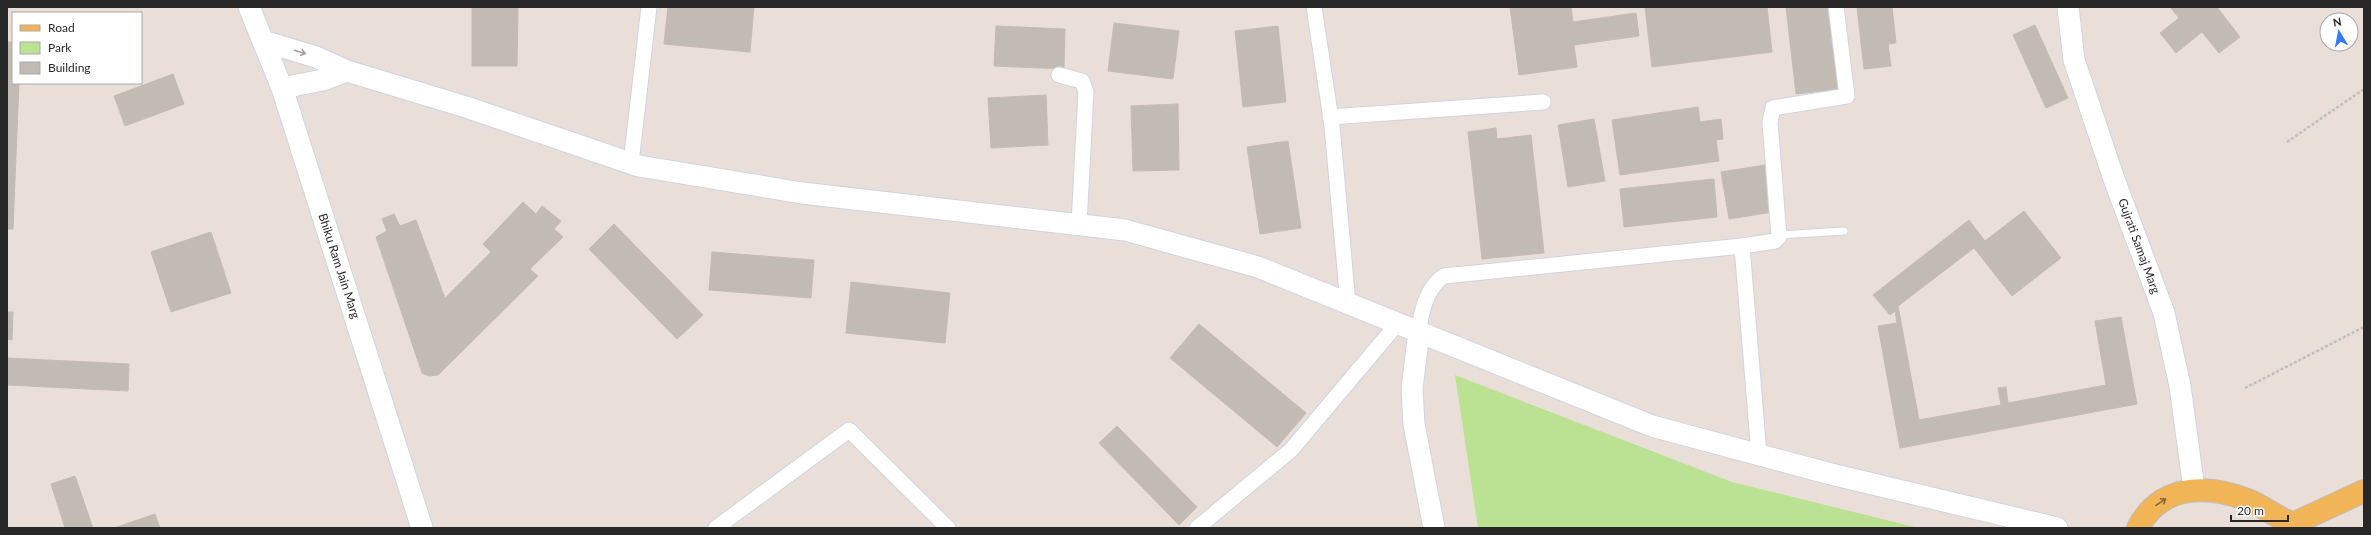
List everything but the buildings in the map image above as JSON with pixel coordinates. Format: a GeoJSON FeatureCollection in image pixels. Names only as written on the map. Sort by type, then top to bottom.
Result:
{"type":"FeatureCollection","features":[{"type":"Feature","properties":{"kind":"main road"},"geometry":{"type":"LineString","coordinates":[[2138,528],[2156,506],[2176,494],[2194,489],[2211,489],[2232,494],[2252,502],[2289,526],[2364,491]]}},
{"type":"Feature","properties":{"kind":"street","name":"Bhiku Ram Jain Marg"},"geometry":{"type":"LineString","coordinates":[[248,7],[282,88],[422,528]]}},
{"type":"Feature","properties":{"kind":"street"},"geometry":{"type":"LineString","coordinates":[[631,163],[649,7]]}},
{"type":"Feature","properties":{"kind":"street"},"geometry":{"type":"LineString","coordinates":[[1314,7],[1330,117],[1348,304]]}},
{"type":"Feature","properties":{"kind":"street"},"geometry":{"type":"LineString","coordinates":[[1434,528],[1414,424],[1412,389],[1422,308],[1435,284],[1444,276],[1742,246],[1775,241],[1779,235],[1770,122],[1773,108],[1847,96],[1836,7]]}},
{"type":"Feature","properties":{"kind":"street","name":"Gujrati Samaj Marg"},"geometry":{"type":"LineString","coordinates":[[2068,7],[2074,60],[2114,179],[2164,313],[2180,386],[2194,489]]}},
{"type":"Feature","properties":{"kind":"street"},"geometry":{"type":"LineString","coordinates":[[263,41],[316,57],[347,71],[466,107],[631,163],[802,193],[1125,230],[1258,267],[1652,426],[1759,455],[2057,528]]}},
{"type":"Feature","properties":{"kind":"street"},"geometry":{"type":"LineString","coordinates":[[282,88],[323,80],[347,71]]}},
{"type":"Feature","properties":{"kind":"street"},"geometry":{"type":"LineString","coordinates":[[1059,74],[1082,81],[1086,92],[1079,224]]}},
{"type":"Feature","properties":{"kind":"street"},"geometry":{"type":"LineString","coordinates":[[1330,117],[1543,102]]}},
{"type":"Feature","properties":{"kind":"street"},"geometry":{"type":"LineString","coordinates":[[1742,246],[1759,455]]}},
{"type":"Feature","properties":{"kind":"street"},"geometry":{"type":"LineString","coordinates":[[1197,528],[1291,450],[1398,323]]}},
{"type":"Feature","properties":{"kind":"street"},"geometry":{"type":"LineString","coordinates":[[716,528],[849,430],[948,528]]}},
{"type":"Feature","properties":{"kind":"lane"},"geometry":{"type":"LineString","coordinates":[[1779,235],[1844,231]]}},
{"type":"Feature","properties":{"kind":"path"},"geometry":{"type":"LineString","coordinates":[[2287,142],[2364,89]]}},
{"type":"Feature","properties":{"kind":"path"},"geometry":{"type":"LineString","coordinates":[[2245,388],[2364,327]]}},
{"type":"Feature","properties":{"kind":"green space"},"geometry":{"type":"Polygon","coordinates":[[[1455,375],[1732,482],[1919,528],[1478,528],[1455,375]]]}}]}
